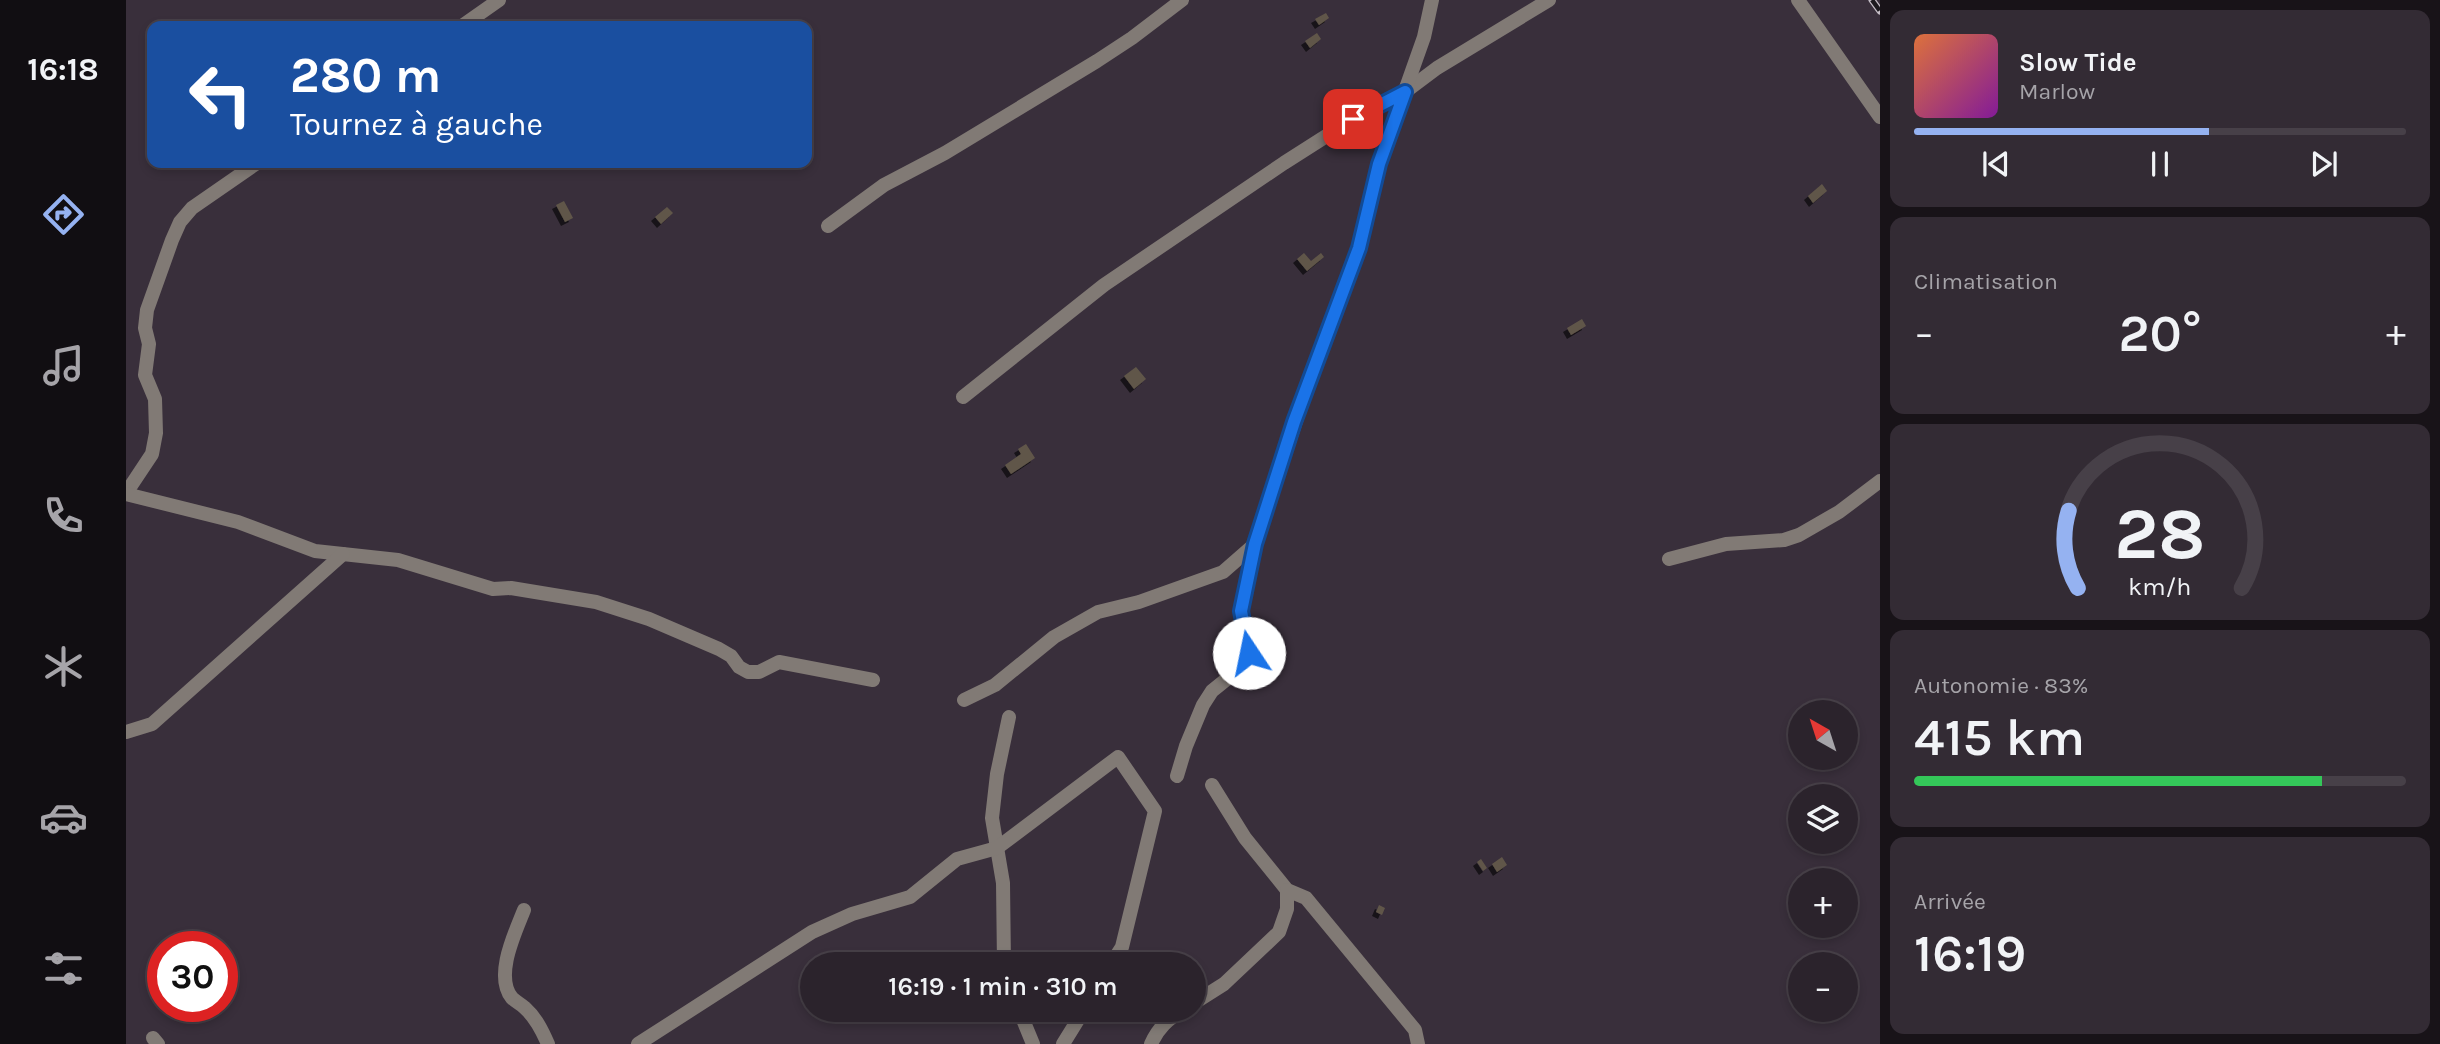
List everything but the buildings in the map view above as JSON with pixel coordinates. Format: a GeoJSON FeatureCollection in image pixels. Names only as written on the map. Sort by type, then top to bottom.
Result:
{"type":"FeatureCollection","features":[{"type":"Feature","properties":{"kind":"street"},"geometry":{"type":"LineString","coordinates":[[469,21],[499,0]]}},
{"type":"Feature","properties":{"kind":"street"},"geometry":{"type":"LineString","coordinates":[[828,226],[884,185],[945,153],[1097,61],[1182,0]]}},
{"type":"Feature","properties":{"kind":"street"},"geometry":{"type":"LineString","coordinates":[[1177,776],[1203,705],[1212,691],[1242,666],[1249,653],[1241,611],[1255,544],[1304,395],[1359,248],[1379,164],[1424,37],[1432,0]]}},
{"type":"Feature","properties":{"kind":"street"},"geometry":{"type":"LineString","coordinates":[[963,397],[1104,285],[1284,163],[1353,119],[1405,92],[1437,68],[1549,0]]}},
{"type":"Feature","properties":{"kind":"street"},"geometry":{"type":"LineString","coordinates":[[1798,0],[1880,117]]}},
{"type":"Feature","properties":{"kind":"street"},"geometry":{"type":"LineString","coordinates":[[250,168],[192,208],[180,222],[172,240],[147,310],[145,328],[149,344],[145,375],[155,399],[156,433],[152,454],[126,494],[238,522],[315,551],[398,560],[493,589],[511,588],[596,602],[649,620],[719,649],[748,672],[759,672],[779,662],[873,680]]}},
{"type":"Feature","properties":{"kind":"street"},"geometry":{"type":"LineString","coordinates":[[1669,559],[1726,544],[1784,540],[1799,535],[1839,512],[1880,481]]}},
{"type":"Feature","properties":{"kind":"street"},"geometry":{"type":"LineString","coordinates":[[964,699],[995,685],[1054,636],[1098,612],[1139,602],[1223,572],[1255,544]]}},
{"type":"Feature","properties":{"kind":"street"},"geometry":{"type":"LineString","coordinates":[[126,732],[152,724],[342,554]]}},
{"type":"Feature","properties":{"kind":"street"},"geometry":{"type":"LineString","coordinates":[[1004,952],[1003,883],[992,818],[1009,717]]}},
{"type":"Feature","properties":{"kind":"street"},"geometry":{"type":"LineString","coordinates":[[638,1044],[812,932],[852,914],[910,897],[957,859],[997,848],[1118,757],[1156,811],[1119,952]]}},
{"type":"Feature","properties":{"kind":"street"},"geometry":{"type":"LineString","coordinates":[[1212,785],[1245,838],[1287,890],[1306,898],[1415,1030],[1418,1044]]}},
{"type":"Feature","properties":{"kind":"street"},"geometry":{"type":"LineString","coordinates":[[1206,995],[1224,984],[1279,932],[1287,909],[1287,890]]}},
{"type":"Feature","properties":{"kind":"street"},"geometry":{"type":"LineString","coordinates":[[524,910],[504,975],[507,989],[513,999],[539,1024],[548,1044]]}},
{"type":"Feature","properties":{"kind":"street"},"geometry":{"type":"LineString","coordinates":[[1024,1022],[1033,1044]]}},
{"type":"Feature","properties":{"kind":"street"},"geometry":{"type":"LineString","coordinates":[[1063,1044],[1077,1022]]}},
{"type":"Feature","properties":{"kind":"street"},"geometry":{"type":"LineString","coordinates":[[1151,1044],[1156,1032],[1165,1022]]}},
{"type":"Feature","properties":{"kind":"railway"},"geometry":{"type":"LineString","coordinates":[[1872,0],[1880,11]]}},
{"type":"Feature","properties":{"kind":"route"},"geometry":{"type":"LineString","coordinates":[[1249,653],[1241,611],[1255,544],[1294,422],[1359,248],[1379,164],[1405,92],[1353,119]]}}]}
